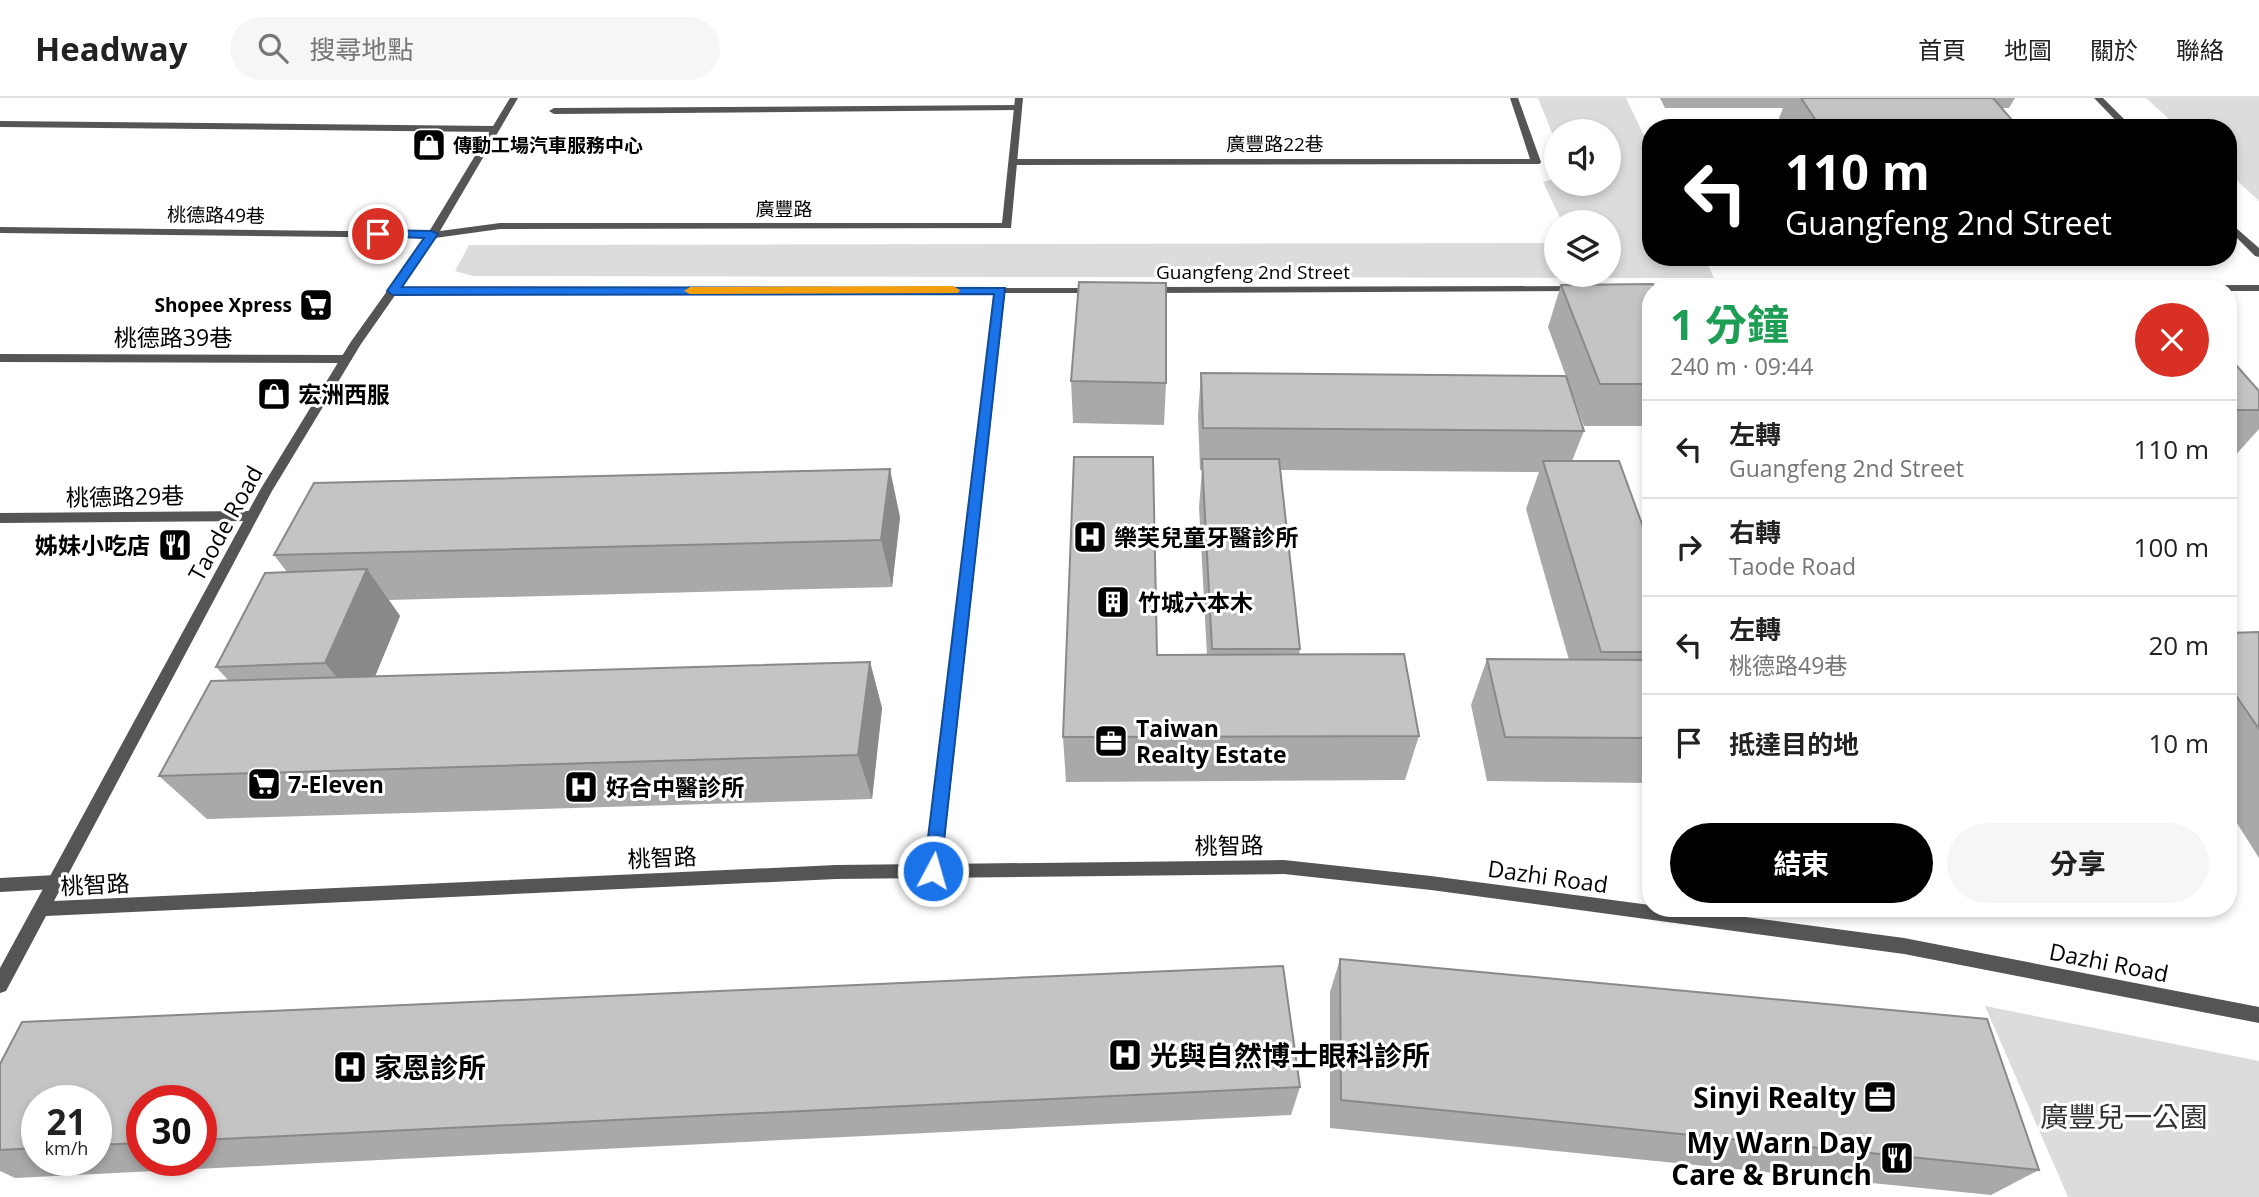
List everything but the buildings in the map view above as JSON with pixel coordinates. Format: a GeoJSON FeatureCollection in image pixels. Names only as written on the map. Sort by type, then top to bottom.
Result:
{"type":"FeatureCollection","features":[{"type":"Feature","properties":{"kind":"street","name":"Taode Road"},"geometry":{"type":"LineString","coordinates":[[0,985],[251,516],[346,359],[432,234],[514,98]]}},
{"type":"Feature","properties":{"kind":"street","name":"廣豐路22巷"},"geometry":{"type":"LineString","coordinates":[[1014,162],[1536,162],[1514,98]]}},
{"type":"Feature","properties":{"kind":"street"},"geometry":{"type":"LineString","coordinates":[[2098,98],[2120,119]]}},
{"type":"Feature","properties":{"kind":"street"},"geometry":{"type":"LineString","coordinates":[[554,111],[1018,103]]}},
{"type":"Feature","properties":{"kind":"street","name":"廣豐路"},"geometry":{"type":"LineString","coordinates":[[432,234],[500,226],[1007,226],[1018,103]]}},
{"type":"Feature","properties":{"kind":"street"},"geometry":{"type":"LineString","coordinates":[[0,124],[494,129]]}},
{"type":"Feature","properties":{"kind":"street","name":"桃德路49巷"},"geometry":{"type":"LineString","coordinates":[[0,230],[432,234]]}},
{"type":"Feature","properties":{"kind":"street"},"geometry":{"type":"LineString","coordinates":[[2237,233],[2259,254]]}},
{"type":"Feature","properties":{"kind":"street"},"geometry":{"type":"LineString","coordinates":[[2237,288],[2259,288]]}},
{"type":"Feature","properties":{"kind":"street","name":"Guangfeng 2nd Street"},"geometry":{"type":"LineString","coordinates":[[1139,290],[1595,289]]}},
{"type":"Feature","properties":{"kind":"street"},"geometry":{"type":"LineString","coordinates":[[933,871],[1000,290]]}},
{"type":"Feature","properties":{"kind":"street"},"geometry":{"type":"LineString","coordinates":[[393,291],[1111,290]]}},
{"type":"Feature","properties":{"kind":"street","name":"桃德路39巷"},"geometry":{"type":"LineString","coordinates":[[0,358],[346,359]]}},
{"type":"Feature","properties":{"kind":"street","name":"桃德路29巷"},"geometry":{"type":"LineString","coordinates":[[0,518],[251,516]]}},
{"type":"Feature","properties":{"kind":"street","name":"桃智路"},"geometry":{"type":"LineString","coordinates":[[41,909],[822,873],[1284,867]]}},
{"type":"Feature","properties":{"kind":"street","name":"Dazhi Road"},"geometry":{"type":"LineString","coordinates":[[1284,867],[1642,911]]}},
{"type":"Feature","properties":{"kind":"street"},"geometry":{"type":"LineString","coordinates":[[0,885],[55,882]]}},
{"type":"Feature","properties":{"kind":"street","name":"Dazhi Road"},"geometry":{"type":"LineString","coordinates":[[1686,917],[1904,946],[2259,1015]]}},
{"type":"Feature","properties":{"kind":"green space"},"geometry":{"type":"Polygon","coordinates":[[[1538,98],[1626,98],[1642,131],[1642,266],[1708,266],[1714,278],[1621,278],[1621,210],[1556,210],[1550,196],[1621,196],[1621,119],[1546,119],[1538,98]]]}},
{"type":"Feature","properties":{"kind":"green space"},"geometry":{"type":"Polygon","coordinates":[[[2146,98],[2259,98],[2259,201],[2237,180],[2237,119],[2169,119],[2146,98]]]}},
{"type":"Feature","properties":{"kind":"green space"},"geometry":{"type":"Polygon","coordinates":[[[1544,243],[1544,278],[473,276],[455,271],[469,245],[1544,243]]]}},
{"type":"Feature","properties":{"kind":"green space","name":"廣豐兒一公園"},"geometry":{"type":"Polygon","coordinates":[[[1985,1006],[2259,1061],[2259,1197],[2068,1197],[1985,1006]]]}},
{"type":"Feature","properties":{"kind":"slow traffic"},"geometry":{"type":"LineString","coordinates":[[690,291],[953,290]]}},
{"type":"Feature","properties":{"kind":"place","name":"傳動工場汽車服務中心"},"geometry":{"type":"Point","coordinates":[429,145]}},
{"type":"Feature","properties":{"kind":"place","name":"Shopee Xpress"},"geometry":{"type":"Point","coordinates":[316,305]}},
{"type":"Feature","properties":{"kind":"place","name":"宏洲西服"},"geometry":{"type":"Point","coordinates":[274,394]}},
{"type":"Feature","properties":{"kind":"place","name":"樂芙兒童牙醫診所"},"geometry":{"type":"Point","coordinates":[1090,537]}},
{"type":"Feature","properties":{"kind":"place","name":"姊妹小吃店"},"geometry":{"type":"Point","coordinates":[175,545]}},
{"type":"Feature","properties":{"kind":"place","name":"竹城六本木"},"geometry":{"type":"Point","coordinates":[1113,602]}},
{"type":"Feature","properties":{"kind":"place","name":"Taiwan Realty Estate"},"geometry":{"type":"Point","coordinates":[1111,741]}},
{"type":"Feature","properties":{"kind":"place","name":"7-Eleven"},"geometry":{"type":"Point","coordinates":[264,784]}},
{"type":"Feature","properties":{"kind":"place","name":"好合中醫診所"},"geometry":{"type":"Point","coordinates":[581,787]}},
{"type":"Feature","properties":{"kind":"place","name":"光與自然博士眼科診所"},"geometry":{"type":"Point","coordinates":[1125,1055]}},
{"type":"Feature","properties":{"kind":"place","name":"家恩診所"},"geometry":{"type":"Point","coordinates":[350,1067]}},
{"type":"Feature","properties":{"kind":"place","name":"Sinyi Realty"},"geometry":{"type":"Point","coordinates":[1880,1097]}},
{"type":"Feature","properties":{"kind":"place","name":"My Warn Day Care & Brunch"},"geometry":{"type":"Point","coordinates":[1897,1158]}},
{"type":"Feature","properties":{"kind":"route"},"geometry":{"type":"LineString","coordinates":[[378,234],[432,234],[393,291],[1000,290],[933,871]]}}]}
